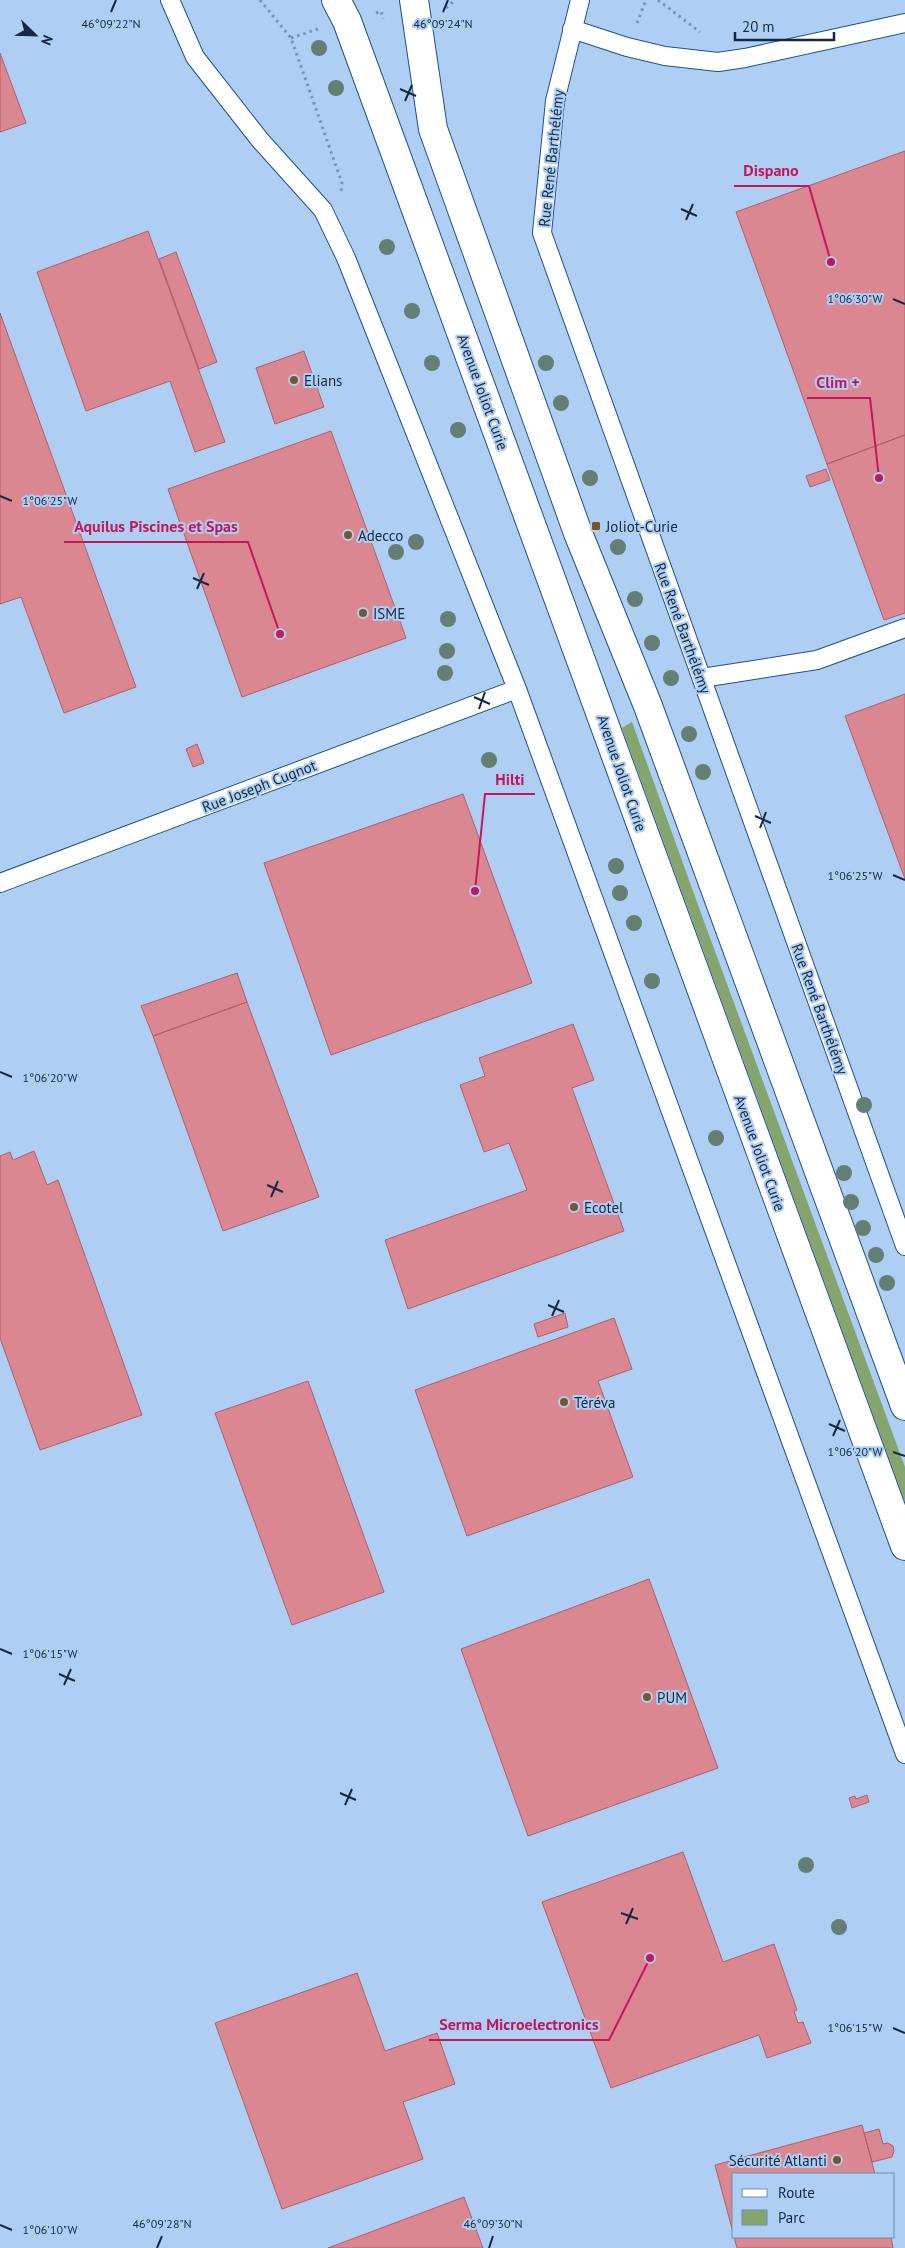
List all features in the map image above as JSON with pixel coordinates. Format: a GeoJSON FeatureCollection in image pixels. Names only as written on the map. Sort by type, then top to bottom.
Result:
{"type":"FeatureCollection","features":[{"type":"Feature","properties":{"kind":"main road","name":"Avenue Joliot Curie"},"geometry":{"type":"LineString","coordinates":[[336,0],[347,21],[905,1546]]}},
{"type":"Feature","properties":{"kind":"main road"},"geometry":{"type":"LineString","coordinates":[[414,0],[433,129],[578,533],[648,706],[905,1406]]}},
{"type":"Feature","properties":{"kind":"lane"},"geometry":{"type":"LineString","coordinates":[[170,0],[195,57],[260,140],[323,210],[346,258],[517,689],[905,1754]]}},
{"type":"Feature","properties":{"kind":"lane","name":"Rue René Barthélémy"},"geometry":{"type":"LineString","coordinates":[[580,0],[555,101],[542,233],[905,1246]]}},
{"type":"Feature","properties":{"kind":"lane"},"geometry":{"type":"LineString","coordinates":[[572,29],[627,47],[665,56],[718,62],[745,58],[905,22]]}},
{"type":"Feature","properties":{"kind":"lane"},"geometry":{"type":"LineString","coordinates":[[702,678],[817,660],[905,628]]}},
{"type":"Feature","properties":{"kind":"lane","name":"Rue Joseph Cugnot"},"geometry":{"type":"LineString","coordinates":[[0,883],[517,689]]}},
{"type":"Feature","properties":{"kind":"path"},"geometry":{"type":"LineString","coordinates":[[260,0],[291,38],[342,183],[342,191],[338,198],[323,210]]}},
{"type":"Feature","properties":{"kind":"path"},"geometry":{"type":"LineString","coordinates":[[658,0],[709,39],[718,62]]}},
{"type":"Feature","properties":{"kind":"path"},"geometry":{"type":"LineString","coordinates":[[291,38],[326,27]]}},
{"type":"Feature","properties":{"kind":"green space"},"geometry":{"type":"Polygon","coordinates":[[[632,722],[905,1467],[905,1502],[622,728],[632,722]]]}},
{"type":"Feature","properties":{"kind":"building"},"geometry":{"type":"Polygon","coordinates":[[[0,53],[26,123],[0,132],[0,53]]]}},
{"type":"Feature","properties":{"kind":"building"},"geometry":{"type":"Polygon","coordinates":[[[905,151],[905,435],[827,464],[736,212],[905,151]]]}},
{"type":"Feature","properties":{"kind":"building"},"geometry":{"type":"Polygon","coordinates":[[[148,231],[225,442],[195,452],[170,381],[86,411],[37,272],[148,231]]]}},
{"type":"Feature","properties":{"kind":"building"},"geometry":{"type":"Polygon","coordinates":[[[176,252],[217,362],[199,369],[159,259],[176,252]]]}},
{"type":"Feature","properties":{"kind":"building"},"geometry":{"type":"Polygon","coordinates":[[[0,313],[136,687],[64,713],[21,597],[0,604],[0,313]]]}},
{"type":"Feature","properties":{"kind":"building"},"geometry":{"type":"Polygon","coordinates":[[[304,351],[324,407],[275,424],[256,368],[304,351]]]}},
{"type":"Feature","properties":{"kind":"building"},"geometry":{"type":"Polygon","coordinates":[[[331,431],[406,638],[242,697],[168,489],[331,431]]]}},
{"type":"Feature","properties":{"kind":"building"},"geometry":{"type":"Polygon","coordinates":[[[905,435],[905,613],[884,620],[827,464],[905,435]]]}},
{"type":"Feature","properties":{"kind":"building"},"geometry":{"type":"Polygon","coordinates":[[[826,469],[830,480],[810,487],[806,476],[826,469]]]}},
{"type":"Feature","properties":{"kind":"building"},"geometry":{"type":"Polygon","coordinates":[[[905,694],[905,879],[845,716],[905,694]]]}},
{"type":"Feature","properties":{"kind":"building"},"geometry":{"type":"Polygon","coordinates":[[[197,744],[204,763],[193,767],[186,749],[197,744]]]}},
{"type":"Feature","properties":{"kind":"building"},"geometry":{"type":"Polygon","coordinates":[[[463,794],[532,983],[331,1055],[264,863],[463,794]]]}},
{"type":"Feature","properties":{"kind":"building"},"geometry":{"type":"Polygon","coordinates":[[[237,973],[247,1002],[153,1036],[141,1006],[237,973]]]}},
{"type":"Feature","properties":{"kind":"building"},"geometry":{"type":"Polygon","coordinates":[[[247,1002],[319,1197],[223,1231],[153,1036],[247,1002]]]}},
{"type":"Feature","properties":{"kind":"building"},"geometry":{"type":"Polygon","coordinates":[[[573,1024],[594,1080],[572,1088],[624,1231],[408,1309],[385,1240],[527,1190],[509,1143],[484,1152],[460,1085],[485,1076],[479,1058],[573,1024]]]}},
{"type":"Feature","properties":{"kind":"building"},"geometry":{"type":"Polygon","coordinates":[[[34,1151],[47,1185],[58,1180],[142,1415],[40,1450],[0,1338],[0,1156],[10,1152],[13,1160],[34,1151]]]}},
{"type":"Feature","properties":{"kind":"building"},"geometry":{"type":"Polygon","coordinates":[[[565,1313],[568,1327],[538,1337],[534,1324],[565,1313]]]}},
{"type":"Feature","properties":{"kind":"building"},"geometry":{"type":"Polygon","coordinates":[[[614,1318],[632,1369],[598,1381],[633,1477],[467,1536],[415,1390],[614,1318]]]}},
{"type":"Feature","properties":{"kind":"building"},"geometry":{"type":"Polygon","coordinates":[[[308,1381],[384,1592],[292,1625],[215,1413],[308,1381]]]}},
{"type":"Feature","properties":{"kind":"building"},"geometry":{"type":"Polygon","coordinates":[[[649,1579],[718,1768],[528,1836],[461,1649],[649,1579]]]}},
{"type":"Feature","properties":{"kind":"building"},"geometry":{"type":"Polygon","coordinates":[[[867,1795],[869,1802],[852,1808],[849,1798],[855,1796],[856,1799],[867,1795]]]}},
{"type":"Feature","properties":{"kind":"building"},"geometry":{"type":"Polygon","coordinates":[[[683,1852],[723,1962],[774,1944],[797,2010],[794,2011],[798,2023],[803,2022],[811,2043],[767,2058],[759,2035],[611,2088],[542,1902],[683,1852]]]}},
{"type":"Feature","properties":{"kind":"building"},"geometry":{"type":"Polygon","coordinates":[[[357,1973],[385,2051],[437,2033],[455,2084],[403,2102],[423,2159],[282,2209],[215,2023],[357,1973]]]}},
{"type":"Feature","properties":{"kind":"building"},"geometry":{"type":"Polygon","coordinates":[[[862,2125],[875,2173],[732,2173],[732,2229],[715,2165],[862,2125]]]}},
{"type":"Feature","properties":{"kind":"building"},"geometry":{"type":"Polygon","coordinates":[[[879,2129],[883,2144],[888,2143],[893,2146],[894,2151],[892,2157],[872,2162],[864,2133],[879,2129]]]}},
{"type":"Feature","properties":{"kind":"building"},"geometry":{"type":"Polygon","coordinates":[[[464,2197],[483,2248],[328,2248],[464,2197]]]}},
{"type":"Feature","properties":{"kind":"building"},"geometry":{"type":"Polygon","coordinates":[[[734,2238],[891,2238],[893,2248],[737,2248],[734,2238]]]}},
{"type":"Feature","properties":{"kind":"place","name":"Dispano"},"geometry":{"type":"Point","coordinates":[831,262]}},
{"type":"Feature","properties":{"kind":"place","name":"Elians"},"geometry":{"type":"Point","coordinates":[294,380]}},
{"type":"Feature","properties":{"kind":"place","name":"Clim +"},"geometry":{"type":"Point","coordinates":[879,478]}},
{"type":"Feature","properties":{"kind":"place","name":"Joliot-Curie"},"geometry":{"type":"Point","coordinates":[596,526]}},
{"type":"Feature","properties":{"kind":"place","name":"Adecco"},"geometry":{"type":"Point","coordinates":[348,535]}},
{"type":"Feature","properties":{"kind":"place","name":"ISME"},"geometry":{"type":"Point","coordinates":[363,613]}},
{"type":"Feature","properties":{"kind":"place","name":"Aquilus Piscines et Spas"},"geometry":{"type":"Point","coordinates":[280,634]}},
{"type":"Feature","properties":{"kind":"place","name":"Hilti"},"geometry":{"type":"Point","coordinates":[475,891]}},
{"type":"Feature","properties":{"kind":"place","name":"Ecotel"},"geometry":{"type":"Point","coordinates":[574,1207]}},
{"type":"Feature","properties":{"kind":"place","name":"Téréva"},"geometry":{"type":"Point","coordinates":[564,1402]}},
{"type":"Feature","properties":{"kind":"place","name":"PUM"},"geometry":{"type":"Point","coordinates":[647,1697]}},
{"type":"Feature","properties":{"kind":"place","name":"Serma Microelectronics"},"geometry":{"type":"Point","coordinates":[650,1958]}},
{"type":"Feature","properties":{"kind":"place","name":"Sécurité Atlanti"},"geometry":{"type":"Point","coordinates":[837,2160]}}]}
